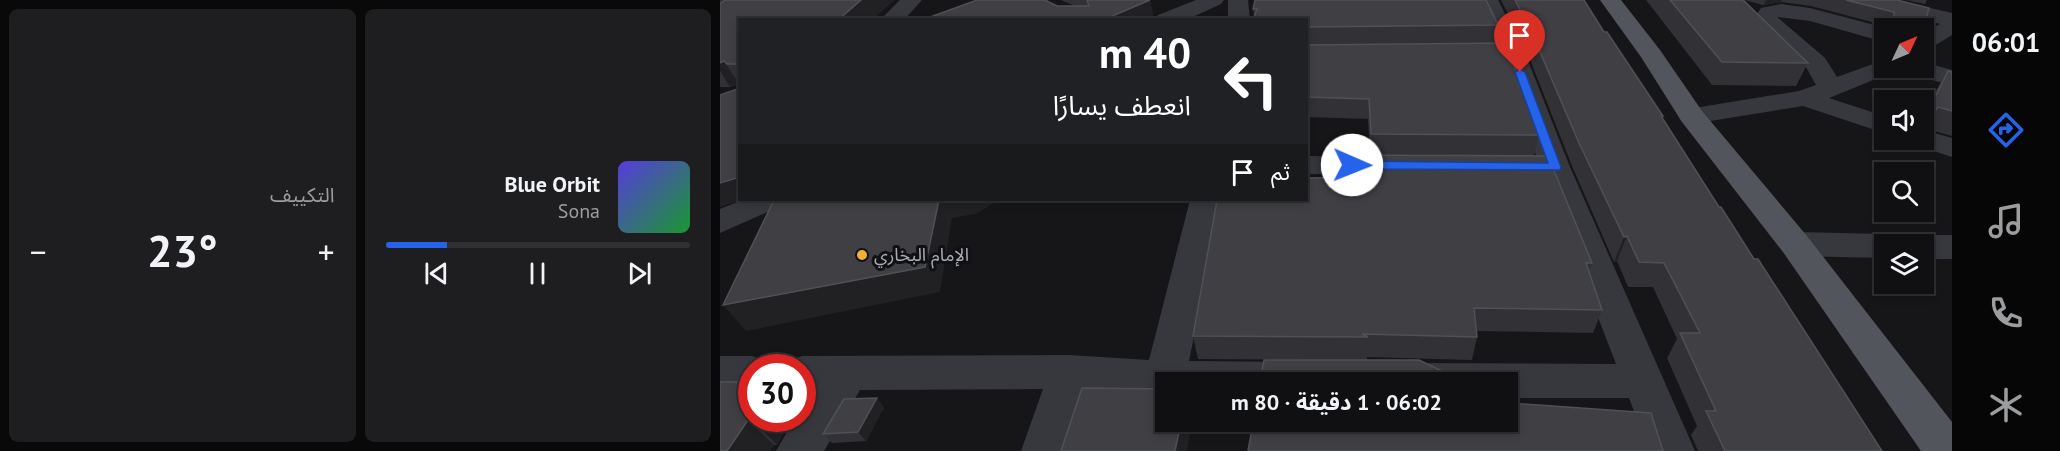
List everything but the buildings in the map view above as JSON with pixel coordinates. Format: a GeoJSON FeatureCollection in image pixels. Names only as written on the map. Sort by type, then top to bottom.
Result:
{"type":"FeatureCollection","features":[{"type":"Feature","properties":{"kind":"main road"},"geometry":{"type":"LineString","coordinates":[[1610,0],[1652,55],[1692,116],[1795,244],[1947,451]]}},
{"type":"Feature","properties":{"kind":"street"},"geometry":{"type":"LineString","coordinates":[[893,18],[912,0]]}},
{"type":"Feature","properties":{"kind":"street"},"geometry":{"type":"LineString","coordinates":[[1172,18],[1214,0]]}},
{"type":"Feature","properties":{"kind":"street"},"geometry":{"type":"LineString","coordinates":[[1238,0],[1239,18]]}},
{"type":"Feature","properties":{"kind":"street"},"geometry":{"type":"LineString","coordinates":[[1488,0],[1501,53],[1543,167],[1672,451]]}},
{"type":"Feature","properties":{"kind":"street"},"geometry":{"type":"LineString","coordinates":[[1870,0],[1952,20]]}},
{"type":"Feature","properties":{"kind":"street"},"geometry":{"type":"LineString","coordinates":[[1831,88],[1816,63],[1768,22],[1767,14],[1772,11],[1789,11],[1874,32]]}},
{"type":"Feature","properties":{"kind":"street"},"geometry":{"type":"LineString","coordinates":[[1934,37],[1952,26]]}},
{"type":"Feature","properties":{"kind":"street"},"geometry":{"type":"LineString","coordinates":[[1692,116],[1805,98],[1874,71]]}},
{"type":"Feature","properties":{"kind":"street"},"geometry":{"type":"LineString","coordinates":[[1934,73],[1952,78]]}},
{"type":"Feature","properties":{"kind":"street"},"geometry":{"type":"LineString","coordinates":[[1805,98],[1874,122]]}},
{"type":"Feature","properties":{"kind":"street"},"geometry":{"type":"LineString","coordinates":[[1934,142],[1952,148]]}},
{"type":"Feature","properties":{"kind":"street"},"geometry":{"type":"LineString","coordinates":[[1308,165],[1449,166]]}},
{"type":"Feature","properties":{"kind":"street"},"geometry":{"type":"LineString","coordinates":[[720,222],[766,201]]}},
{"type":"Feature","properties":{"kind":"street"},"geometry":{"type":"LineString","coordinates":[[1166,372],[1206,201]]}},
{"type":"Feature","properties":{"kind":"street"},"geometry":{"type":"LineString","coordinates":[[1795,244],[1874,246]]}},
{"type":"Feature","properties":{"kind":"street"},"geometry":{"type":"LineString","coordinates":[[1934,247],[1952,247]]}},
{"type":"Feature","properties":{"kind":"street"},"geometry":{"type":"LineString","coordinates":[[1044,451],[1069,372]]}},
{"type":"Feature","properties":{"kind":"street"},"geometry":{"type":"LineString","coordinates":[[816,373],[1069,372],[1155,377]]}},
{"type":"Feature","properties":{"kind":"street"},"geometry":{"type":"LineString","coordinates":[[720,373],[738,373]]}},
{"type":"Feature","properties":{"kind":"street"},"geometry":{"type":"LineString","coordinates":[[799,451],[848,373]]}},
{"type":"Feature","properties":{"kind":"street"},"geometry":{"type":"LineString","coordinates":[[1518,380],[1642,381]]}},
{"type":"Feature","properties":{"kind":"place","name":"الإمام البخاري"},"geometry":{"type":"Point","coordinates":[862,255]}},
{"type":"Feature","properties":{"kind":"route"},"geometry":{"type":"LineString","coordinates":[[1352,165],[1555,167],[1520,72]]}}]}
